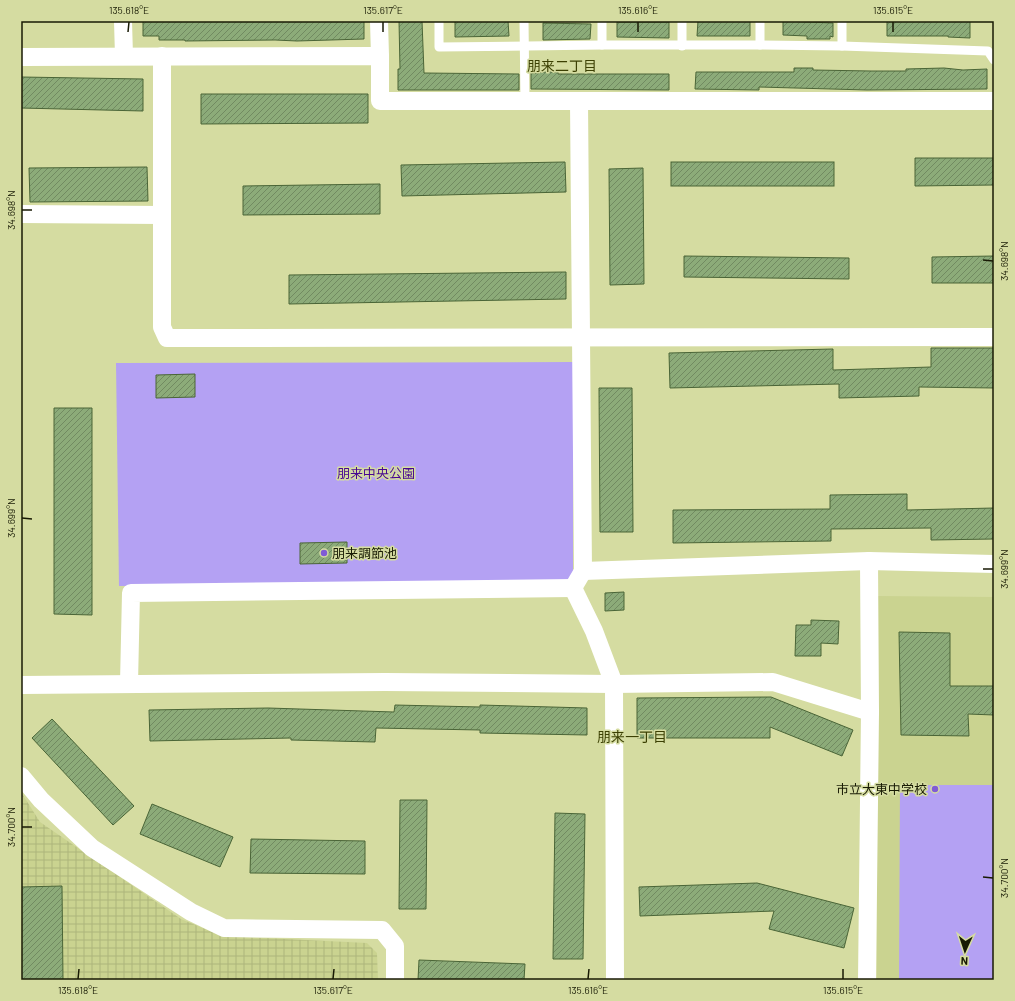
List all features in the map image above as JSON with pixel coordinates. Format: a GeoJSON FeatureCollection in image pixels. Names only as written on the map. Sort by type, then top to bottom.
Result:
{"type":"FeatureCollection","features":[{"type":"Feature","properties":{"kind":"street"},"geometry":{"type":"LineString","coordinates":[[123,21],[124,56]]}},
{"type":"Feature","properties":{"kind":"street"},"geometry":{"type":"LineString","coordinates":[[380,21],[380,101],[994,101]]}},
{"type":"Feature","properties":{"kind":"street"},"geometry":{"type":"LineString","coordinates":[[162,56],[162,327],[166,338],[994,337]]}},
{"type":"Feature","properties":{"kind":"street"},"geometry":{"type":"LineString","coordinates":[[21,57],[380,56]]}},
{"type":"Feature","properties":{"kind":"street"},"geometry":{"type":"LineString","coordinates":[[573,588],[583,571],[582,337],[578,102]]}},
{"type":"Feature","properties":{"kind":"street"},"geometry":{"type":"LineString","coordinates":[[21,214],[162,215]]}},
{"type":"Feature","properties":{"kind":"street"},"geometry":{"type":"LineString","coordinates":[[583,571],[869,561],[994,564]]}},
{"type":"Feature","properties":{"kind":"street"},"geometry":{"type":"LineString","coordinates":[[867,980],[870,712],[869,561]]}},
{"type":"Feature","properties":{"kind":"street"},"geometry":{"type":"LineString","coordinates":[[129,683],[131,594],[573,588]]}},
{"type":"Feature","properties":{"kind":"street"},"geometry":{"type":"LineString","coordinates":[[573,588],[594,631],[614,684],[615,980]]}},
{"type":"Feature","properties":{"kind":"street"},"geometry":{"type":"LineString","coordinates":[[21,685],[129,683],[393,682],[614,684],[773,682],[870,712]]}},
{"type":"Feature","properties":{"kind":"street"},"geometry":{"type":"LineString","coordinates":[[21,776],[41,800],[92,848],[191,912],[224,928],[382,930],[395,946],[395,980]]}},
{"type":"Feature","properties":{"kind":"lane"},"geometry":{"type":"LineString","coordinates":[[439,21],[439,47],[602,45],[842,46],[988,51],[994,60]]}},
{"type":"Feature","properties":{"kind":"lane"},"geometry":{"type":"LineString","coordinates":[[524,21],[524,102]]}},
{"type":"Feature","properties":{"kind":"lane"},"geometry":{"type":"LineString","coordinates":[[602,21],[602,45]]}},
{"type":"Feature","properties":{"kind":"lane"},"geometry":{"type":"LineString","coordinates":[[682,21],[682,46]]}},
{"type":"Feature","properties":{"kind":"lane"},"geometry":{"type":"LineString","coordinates":[[760,21],[760,45]]}},
{"type":"Feature","properties":{"kind":"lane"},"geometry":{"type":"LineString","coordinates":[[842,21],[842,46]]}},
{"type":"Feature","properties":{"kind":"shaded area","name":"市立大東中学校"},"geometry":{"type":"Polygon","coordinates":[[[877,596],[994,597],[994,980],[877,980],[877,596]]]}},
{"type":"Feature","properties":{"kind":"shaded area"},"geometry":{"type":"Polygon","coordinates":[[[21,792],[40,822],[181,919],[222,936],[367,943],[377,953],[378,980],[21,980],[21,792]]]}},
{"type":"Feature","properties":{"kind":"green space","name":"朋来中央公園"},"geometry":{"type":"Polygon","coordinates":[[[573,362],[573,573],[568,583],[119,586],[116,363],[573,362]]]}},
{"type":"Feature","properties":{"kind":"green space"},"geometry":{"type":"Polygon","coordinates":[[[900,785],[994,785],[994,980],[899,980],[900,785]]]}},
{"type":"Feature","properties":{"kind":"building"},"geometry":{"type":"Polygon","coordinates":[[[143,21],[364,21],[364,39],[297,41],[159,40],[159,36],[143,36],[143,21]]]}},
{"type":"Feature","properties":{"kind":"building"},"geometry":{"type":"Polygon","coordinates":[[[399,21],[422,21],[424,73],[519,74],[519,90],[398,90],[398,69],[400,69],[399,21]]]}},
{"type":"Feature","properties":{"kind":"building"},"geometry":{"type":"Polygon","coordinates":[[[455,21],[508,21],[509,36],[455,37],[455,21]]]}},
{"type":"Feature","properties":{"kind":"building"},"geometry":{"type":"Polygon","coordinates":[[[698,21],[750,21],[750,36],[697,36],[698,21]]]}},
{"type":"Feature","properties":{"kind":"building"},"geometry":{"type":"Polygon","coordinates":[[[783,21],[833,23],[833,37],[830,36],[830,39],[807,39],[807,36],[783,35],[783,21]]]}},
{"type":"Feature","properties":{"kind":"building"},"geometry":{"type":"Polygon","coordinates":[[[887,21],[970,21],[970,38],[948,36],[887,36],[887,21]]]}},
{"type":"Feature","properties":{"kind":"building"},"geometry":{"type":"Polygon","coordinates":[[[617,22],[669,22],[669,38],[617,37],[617,22]]]}},
{"type":"Feature","properties":{"kind":"building"},"geometry":{"type":"Polygon","coordinates":[[[543,23],[591,24],[590,39],[543,40],[543,23]]]}},
{"type":"Feature","properties":{"kind":"building"},"geometry":{"type":"Polygon","coordinates":[[[794,68],[813,68],[813,70],[871,71],[906,71],[906,69],[944,68],[963,70],[987,69],[987,89],[867,90],[759,87],[759,90],[695,89],[696,72],[794,72],[794,68]]]}},
{"type":"Feature","properties":{"kind":"building"},"geometry":{"type":"Polygon","coordinates":[[[558,72],[558,74],[669,74],[669,90],[531,89],[531,73],[558,72]]]}},
{"type":"Feature","properties":{"kind":"building"},"geometry":{"type":"Polygon","coordinates":[[[21,77],[143,79],[143,111],[21,108],[21,77]]]}},
{"type":"Feature","properties":{"kind":"building"},"geometry":{"type":"Polygon","coordinates":[[[201,94],[368,94],[368,123],[201,124],[201,94]]]}},
{"type":"Feature","properties":{"kind":"building"},"geometry":{"type":"Polygon","coordinates":[[[915,158],[994,158],[994,185],[915,186],[915,158]]]}},
{"type":"Feature","properties":{"kind":"building"},"geometry":{"type":"Polygon","coordinates":[[[565,162],[566,192],[402,196],[401,165],[565,162]]]}},
{"type":"Feature","properties":{"kind":"building"},"geometry":{"type":"Polygon","coordinates":[[[671,162],[834,162],[834,186],[671,186],[671,162]]]}},
{"type":"Feature","properties":{"kind":"building"},"geometry":{"type":"Polygon","coordinates":[[[147,167],[148,201],[30,202],[29,168],[147,167]]]}},
{"type":"Feature","properties":{"kind":"building"},"geometry":{"type":"Polygon","coordinates":[[[643,168],[644,284],[610,285],[609,169],[643,168]]]}},
{"type":"Feature","properties":{"kind":"building"},"geometry":{"type":"Polygon","coordinates":[[[380,184],[380,214],[243,215],[243,186],[380,184]]]}},
{"type":"Feature","properties":{"kind":"building"},"geometry":{"type":"Polygon","coordinates":[[[684,256],[849,258],[849,279],[684,277],[684,256]]]}},
{"type":"Feature","properties":{"kind":"building"},"geometry":{"type":"Polygon","coordinates":[[[994,256],[994,283],[932,283],[932,257],[994,256]]]}},
{"type":"Feature","properties":{"kind":"building"},"geometry":{"type":"Polygon","coordinates":[[[566,272],[566,299],[289,304],[289,275],[566,272]]]}},
{"type":"Feature","properties":{"kind":"building"},"geometry":{"type":"Polygon","coordinates":[[[931,348],[994,348],[994,388],[919,387],[919,396],[839,398],[839,384],[670,388],[669,353],[833,349],[833,370],[931,367],[931,348]]]}},
{"type":"Feature","properties":{"kind":"building"},"geometry":{"type":"Polygon","coordinates":[[[195,374],[195,397],[156,398],[156,375],[195,374]]]}},
{"type":"Feature","properties":{"kind":"building"},"geometry":{"type":"Polygon","coordinates":[[[599,388],[632,388],[633,532],[600,532],[599,388]]]}},
{"type":"Feature","properties":{"kind":"building"},"geometry":{"type":"Polygon","coordinates":[[[54,408],[92,408],[92,615],[54,614],[54,408]]]}},
{"type":"Feature","properties":{"kind":"building"},"geometry":{"type":"Polygon","coordinates":[[[907,494],[907,510],[994,508],[994,539],[931,540],[931,528],[831,529],[831,541],[673,543],[673,510],[830,509],[830,495],[907,494]]]}},
{"type":"Feature","properties":{"kind":"building","name":"朋来調節池"},"geometry":{"type":"Polygon","coordinates":[[[347,542],[347,563],[300,564],[300,543],[347,542]]]}},
{"type":"Feature","properties":{"kind":"building"},"geometry":{"type":"Polygon","coordinates":[[[624,592],[624,610],[605,611],[605,593],[624,592]]]}},
{"type":"Feature","properties":{"kind":"building"},"geometry":{"type":"Polygon","coordinates":[[[811,620],[839,621],[838,644],[821,643],[821,656],[795,656],[796,625],[811,625],[811,620]]]}},
{"type":"Feature","properties":{"kind":"building"},"geometry":{"type":"Polygon","coordinates":[[[899,632],[950,633],[950,686],[994,686],[994,715],[968,714],[969,736],[901,735],[899,632]]]}},
{"type":"Feature","properties":{"kind":"building"},"geometry":{"type":"Polygon","coordinates":[[[771,697],[853,730],[842,756],[770,727],[770,738],[637,738],[637,698],[771,697]]]}},
{"type":"Feature","properties":{"kind":"building"},"geometry":{"type":"Polygon","coordinates":[[[395,705],[480,707],[480,705],[587,708],[587,735],[480,733],[480,730],[376,728],[375,742],[291,740],[291,738],[150,741],[149,710],[268,708],[394,712],[395,705]]]}},
{"type":"Feature","properties":{"kind":"building"},"geometry":{"type":"Polygon","coordinates":[[[52,719],[134,806],[113,825],[32,738],[52,719]]]}},
{"type":"Feature","properties":{"kind":"building"},"geometry":{"type":"Polygon","coordinates":[[[400,800],[427,800],[426,909],[399,909],[400,800]]]}},
{"type":"Feature","properties":{"kind":"building"},"geometry":{"type":"Polygon","coordinates":[[[152,804],[233,837],[220,867],[140,834],[152,804]]]}},
{"type":"Feature","properties":{"kind":"building"},"geometry":{"type":"Polygon","coordinates":[[[555,813],[585,814],[583,959],[553,959],[555,813]]]}},
{"type":"Feature","properties":{"kind":"building"},"geometry":{"type":"Polygon","coordinates":[[[251,839],[365,841],[365,874],[250,873],[251,839]]]}},
{"type":"Feature","properties":{"kind":"building"},"geometry":{"type":"Polygon","coordinates":[[[757,883],[854,908],[844,948],[769,929],[774,911],[640,916],[639,887],[757,883]]]}},
{"type":"Feature","properties":{"kind":"building"},"geometry":{"type":"Polygon","coordinates":[[[62,886],[63,980],[21,980],[21,887],[62,886]]]}},
{"type":"Feature","properties":{"kind":"building"},"geometry":{"type":"Polygon","coordinates":[[[419,960],[525,964],[524,980],[418,980],[419,960]]]}},
{"type":"Feature","properties":{"kind":"place","name":"朋来調節池"},"geometry":{"type":"Point","coordinates":[324,553]}},
{"type":"Feature","properties":{"kind":"place","name":"市立大東中学校"},"geometry":{"type":"Point","coordinates":[935,789]}},
{"type":"Feature","properties":{"kind":"district","name":"朋来二丁目"},"geometry":{"type":"Point","coordinates":[562,66]}},
{"type":"Feature","properties":{"kind":"district","name":"朋来一丁目"},"geometry":{"type":"Point","coordinates":[632,737]}}]}
